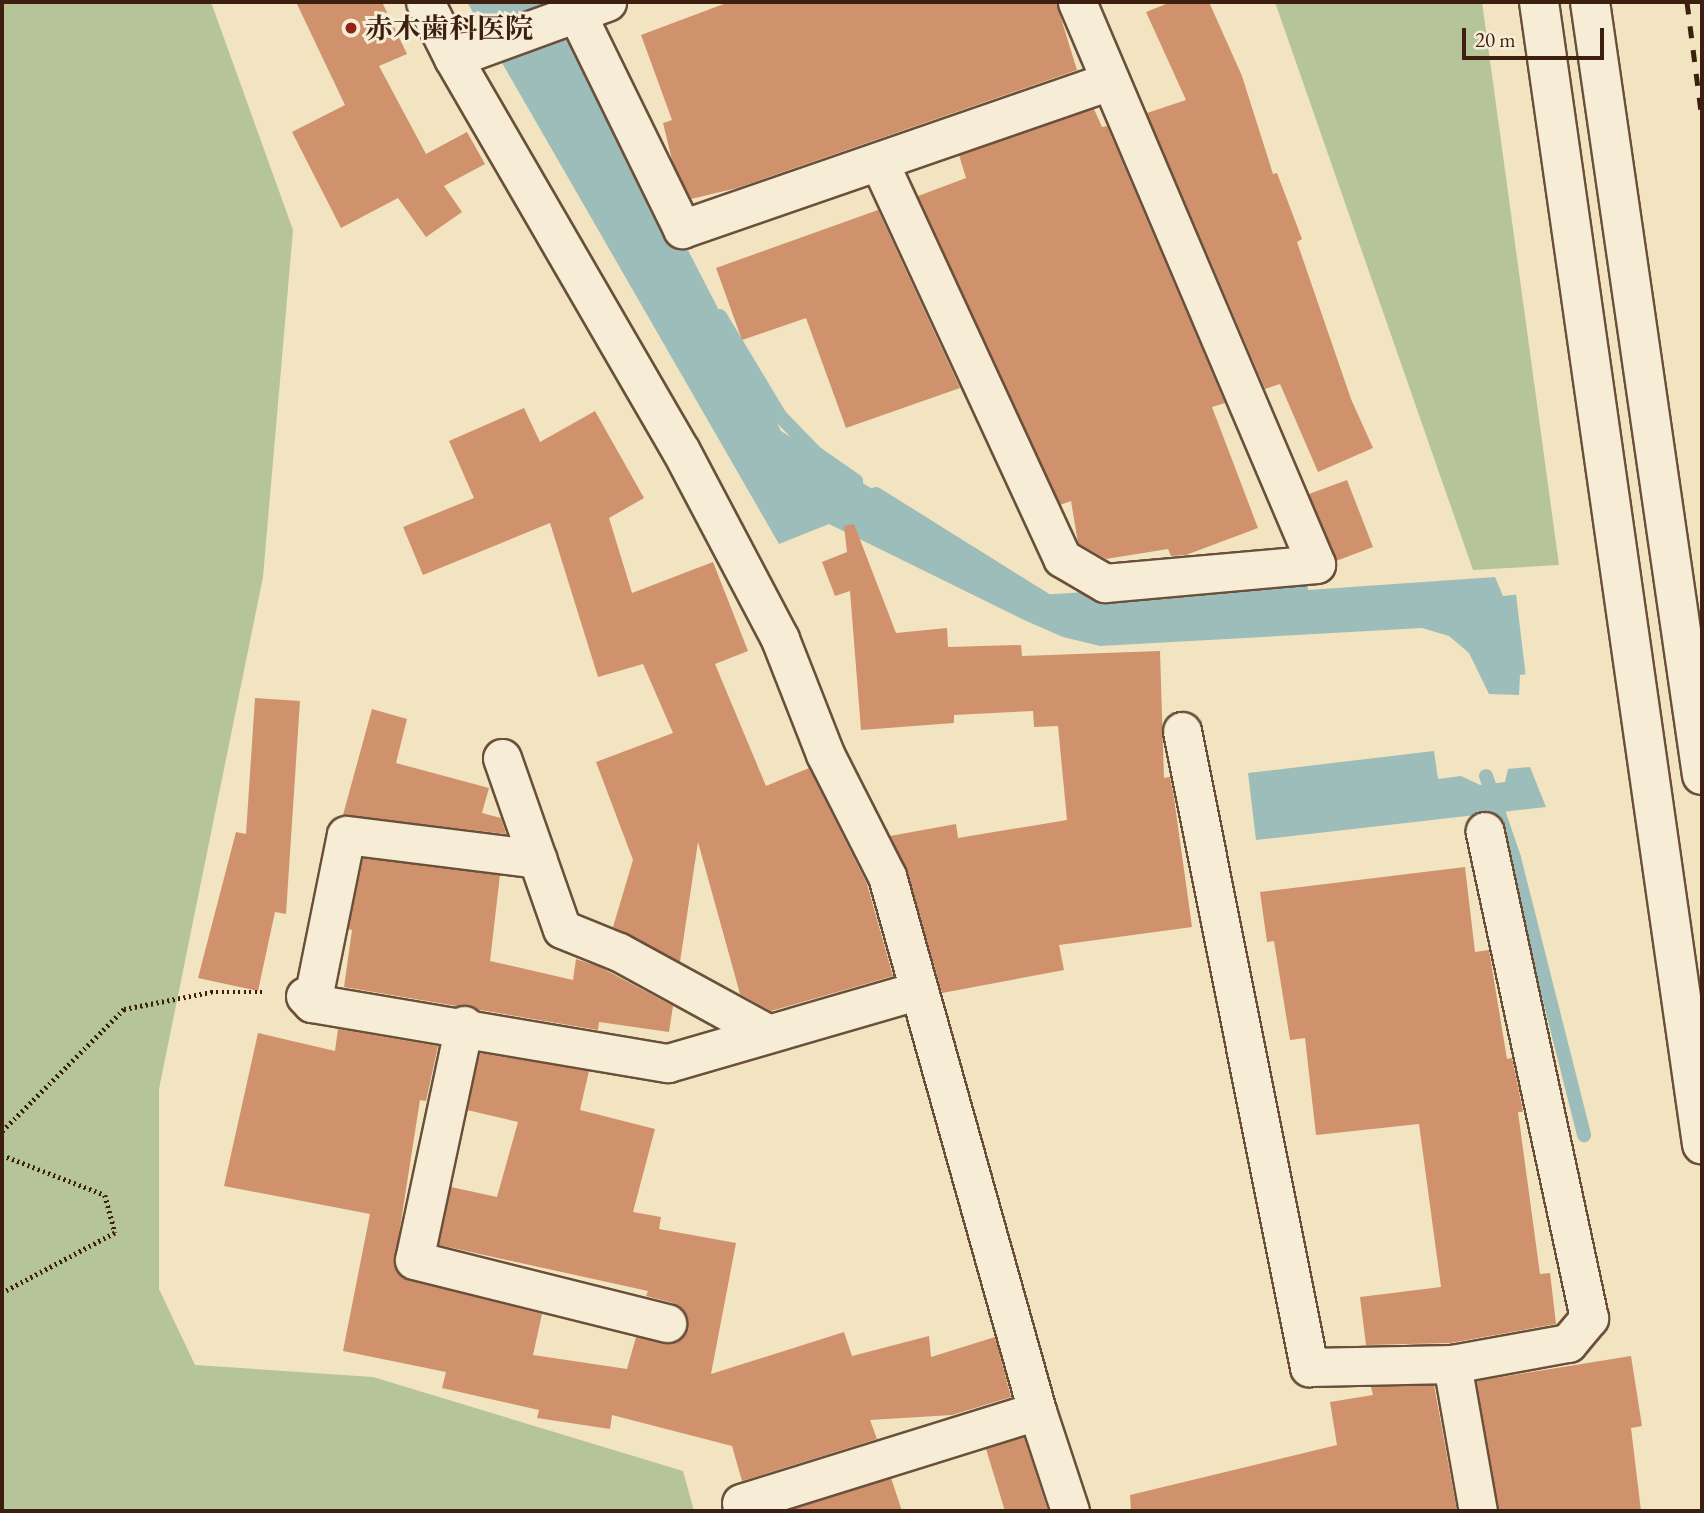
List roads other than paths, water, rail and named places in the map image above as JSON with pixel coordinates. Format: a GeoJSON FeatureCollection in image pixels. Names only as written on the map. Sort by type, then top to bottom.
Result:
{"type":"FeatureCollection","features":[{"type":"Feature","properties":{"kind":"street"},"geometry":{"type":"LineString","coordinates":[[425,2],[453,58],[681,451],[780,639],[825,754],[887,876],[1037,1411],[1070,1511]]}},
{"type":"Feature","properties":{"kind":"street"},"geometry":{"type":"LineString","coordinates":[[880,164],[1062,558],[1105,583],[1316,564],[1077,2]]}},
{"type":"Feature","properties":{"kind":"street"},"geometry":{"type":"LineString","coordinates":[[1539,2],[1702,1144]]}},
{"type":"Feature","properties":{"kind":"street"},"geometry":{"type":"LineString","coordinates":[[1590,2],[1702,775]]}},
{"type":"Feature","properties":{"kind":"street"},"geometry":{"type":"LineString","coordinates":[[453,58],[585,5],[682,229],[880,164],[1111,81]]}},
{"type":"Feature","properties":{"kind":"street"},"geometry":{"type":"LineString","coordinates":[[1182,731],[1309,1367],[1452,1364],[1568,1343],[1590,1318],[1485,831]]}},
{"type":"Feature","properties":{"kind":"street"},"geometry":{"type":"LineString","coordinates":[[502,758],[562,929],[620,952],[765,1031]]}},
{"type":"Feature","properties":{"kind":"street"},"geometry":{"type":"LineString","coordinates":[[538,859],[346,835],[309,1000],[464,1025],[668,1063],[765,1031],[919,990]]}},
{"type":"Feature","properties":{"kind":"street"},"geometry":{"type":"LineString","coordinates":[[464,1025],[414,1260],[667,1323]]}},
{"type":"Feature","properties":{"kind":"street"},"geometry":{"type":"LineString","coordinates":[[1452,1364],[1478,1511]]}},
{"type":"Feature","properties":{"kind":"street"},"geometry":{"type":"LineString","coordinates":[[741,1503],[1037,1411]]}},
{"type":"Feature","properties":{"kind":"water"},"geometry":{"type":"Polygon","coordinates":[[[467,2],[553,2],[581,42],[781,431],[1039,595],[1307,578],[1308,590],[1495,577],[1503,596],[1702,574],[1702,654],[1520,675],[1519,695],[1489,694],[1469,653],[1449,636],[1422,628],[1100,646],[1063,637],[1024,620],[829,524],[779,544],[467,2]]]}},
{"type":"Feature","properties":{"kind":"water"},"geometry":{"type":"Polygon","coordinates":[[[1434,751],[1438,779],[1461,776],[1480,785],[1505,782],[1508,769],[1530,767],[1546,807],[1256,840],[1248,773],[1434,751]]]}},
{"type":"Feature","properties":{"kind":"waterway"},"geometry":{"type":"LineString","coordinates":[[720,316],[780,416],[816,453],[856,481]]}},
{"type":"Feature","properties":{"kind":"waterway"},"geometry":{"type":"LineString","coordinates":[[876,494],[1052,604]]}},
{"type":"Feature","properties":{"kind":"waterway"},"geometry":{"type":"LineString","coordinates":[[1486,776],[1514,858],[1584,1135]]}},
{"type":"Feature","properties":{"kind":"railway"},"geometry":{"type":"LineString","coordinates":[[1687,2],[1702,119]]}},
{"type":"Feature","properties":{"kind":"place","name":"赤木歯科医院"},"geometry":{"type":"Point","coordinates":[351,28]}}]}
